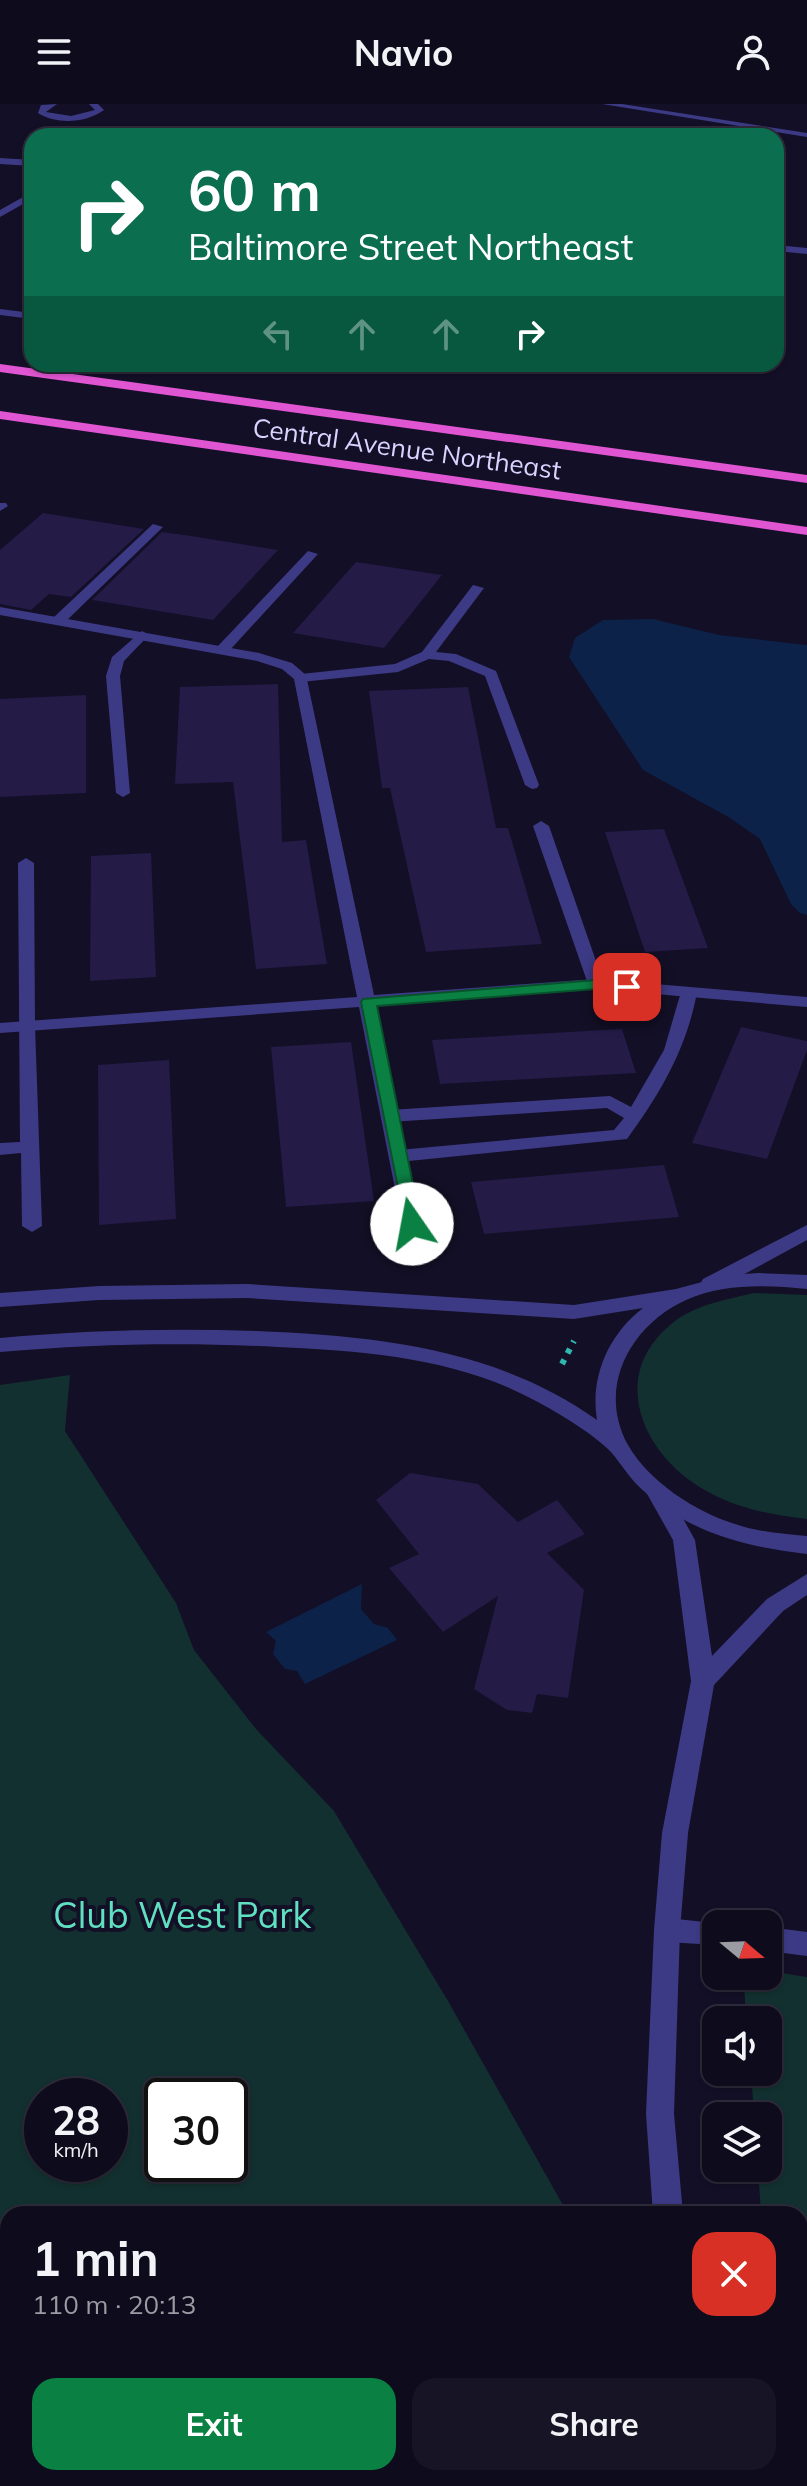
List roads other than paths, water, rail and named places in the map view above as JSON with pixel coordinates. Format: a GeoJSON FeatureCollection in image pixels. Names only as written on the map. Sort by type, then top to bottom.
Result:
{"type":"FeatureCollection","features":[{"type":"Feature","properties":{"kind":"highway","name":"Central Avenue Northeast"},"geometry":{"type":"LineString","coordinates":[[0,368],[24,371]]}},
{"type":"Feature","properties":{"kind":"highway","name":"Central Avenue Northeast"},"geometry":{"type":"LineString","coordinates":[[29,372],[807,479]]}},
{"type":"Feature","properties":{"kind":"highway","name":"Central Avenue Northeast"},"geometry":{"type":"LineString","coordinates":[[0,415],[807,531]]}},
{"type":"Feature","properties":{"kind":"street"},"geometry":{"type":"LineString","coordinates":[[49,104],[42,113],[73,118],[97,113],[100,108],[93,104]]}},
{"type":"Feature","properties":{"kind":"street"},"geometry":{"type":"LineString","coordinates":[[606,104],[762,128]]}},
{"type":"Feature","properties":{"kind":"street"},"geometry":{"type":"LineString","coordinates":[[784,131],[807,135]]}},
{"type":"Feature","properties":{"kind":"street"},"geometry":{"type":"LineString","coordinates":[[0,161],[24,162]]}},
{"type":"Feature","properties":{"kind":"street"},"geometry":{"type":"LineString","coordinates":[[0,214],[24,200]]}},
{"type":"Feature","properties":{"kind":"street"},"geometry":{"type":"LineString","coordinates":[[0,202],[16,204]]}},
{"type":"Feature","properties":{"kind":"street"},"geometry":{"type":"LineString","coordinates":[[784,249],[807,251]]}},
{"type":"Feature","properties":{"kind":"street"},"geometry":{"type":"LineString","coordinates":[[0,312],[24,315]]}},
{"type":"Feature","properties":{"kind":"street"},"geometry":{"type":"LineString","coordinates":[[58,621],[157,527]]}},
{"type":"Feature","properties":{"kind":"street"},"geometry":{"type":"LineString","coordinates":[[223,649],[312,554]]}},
{"type":"Feature","properties":{"kind":"street"},"geometry":{"type":"LineString","coordinates":[[301,678],[398,668],[427,655],[478,588]]}},
{"type":"Feature","properties":{"kind":"street"},"geometry":{"type":"LineString","coordinates":[[0,611],[223,649],[287,666],[301,678],[412,1224]]}},
{"type":"Feature","properties":{"kind":"street"},"geometry":{"type":"LineString","coordinates":[[123,793],[113,676],[117,660],[142,635]]}},
{"type":"Feature","properties":{"kind":"street"},"geometry":{"type":"LineString","coordinates":[[427,655],[451,657],[491,674],[532,785]]}},
{"type":"Feature","properties":{"kind":"street"},"geometry":{"type":"LineString","coordinates":[[541,826],[596,984]]}},
{"type":"Feature","properties":{"kind":"street"},"geometry":{"type":"LineString","coordinates":[[26,863],[26,1026],[32,1226]]}},
{"type":"Feature","properties":{"kind":"street"},"geometry":{"type":"LineString","coordinates":[[0,1028],[596,984],[807,1002]]}},
{"type":"Feature","properties":{"kind":"street"},"geometry":{"type":"LineString","coordinates":[[399,1156],[620,1135],[668,1063],[680,1035],[689,992]]}},
{"type":"Feature","properties":{"kind":"street"},"geometry":{"type":"LineString","coordinates":[[390,1116],[610,1102],[634,1116]]}},
{"type":"Feature","properties":{"kind":"street"},"geometry":{"type":"LineString","coordinates":[[0,1149],[29,1147]]}},
{"type":"Feature","properties":{"kind":"street"},"geometry":{"type":"LineString","coordinates":[[0,1300],[99,1293],[247,1291],[574,1312],[678,1295],[710,1284],[774,1252],[807,1231]]}},
{"type":"Feature","properties":{"kind":"street"},"geometry":{"type":"LineString","coordinates":[[710,1284],[768,1277],[807,1282]]}},
{"type":"Feature","properties":{"kind":"street"},"geometry":{"type":"LineString","coordinates":[[678,1295],[644,1316],[619,1343],[606,1374],[605,1409],[617,1445],[634,1470],[657,1492],[702,1520],[755,1539],[807,1545]]}},
{"type":"Feature","properties":{"kind":"street"},"geometry":{"type":"LineString","coordinates":[[0,1345],[173,1336],[340,1344],[443,1357],[537,1392],[617,1445]]}},
{"type":"Feature","properties":{"kind":"street"},"geometry":{"type":"LineString","coordinates":[[657,1492],[684,1540],[703,1681],[675,1833],[667,1930],[660,2114],[667,2206]]}},
{"type":"Feature","properties":{"kind":"street"},"geometry":{"type":"LineString","coordinates":[[703,1681],[775,1605],[807,1583]]}},
{"type":"Feature","properties":{"kind":"street"},"geometry":{"type":"LineString","coordinates":[[667,1930],[702,1932]]}},
{"type":"Feature","properties":{"kind":"street"},"geometry":{"type":"LineString","coordinates":[[782,1941],[807,1944]]}},
{"type":"Feature","properties":{"kind":"water"},"geometry":{"type":"Polygon","coordinates":[[[653,619],[719,635],[807,645],[807,915],[791,904],[760,839],[730,818],[643,770],[569,657],[575,638],[603,620],[653,619]]]}},
{"type":"Feature","properties":{"kind":"water"},"geometry":{"type":"Polygon","coordinates":[[[362,1584],[361,1609],[374,1624],[388,1628],[397,1640],[305,1684],[297,1671],[285,1669],[273,1654],[276,1641],[266,1632],[362,1584]]]}},
{"type":"Feature","properties":{"kind":"park label","name":"Club West Park"},"geometry":{"type":"Point","coordinates":[182,1915]}}]}
